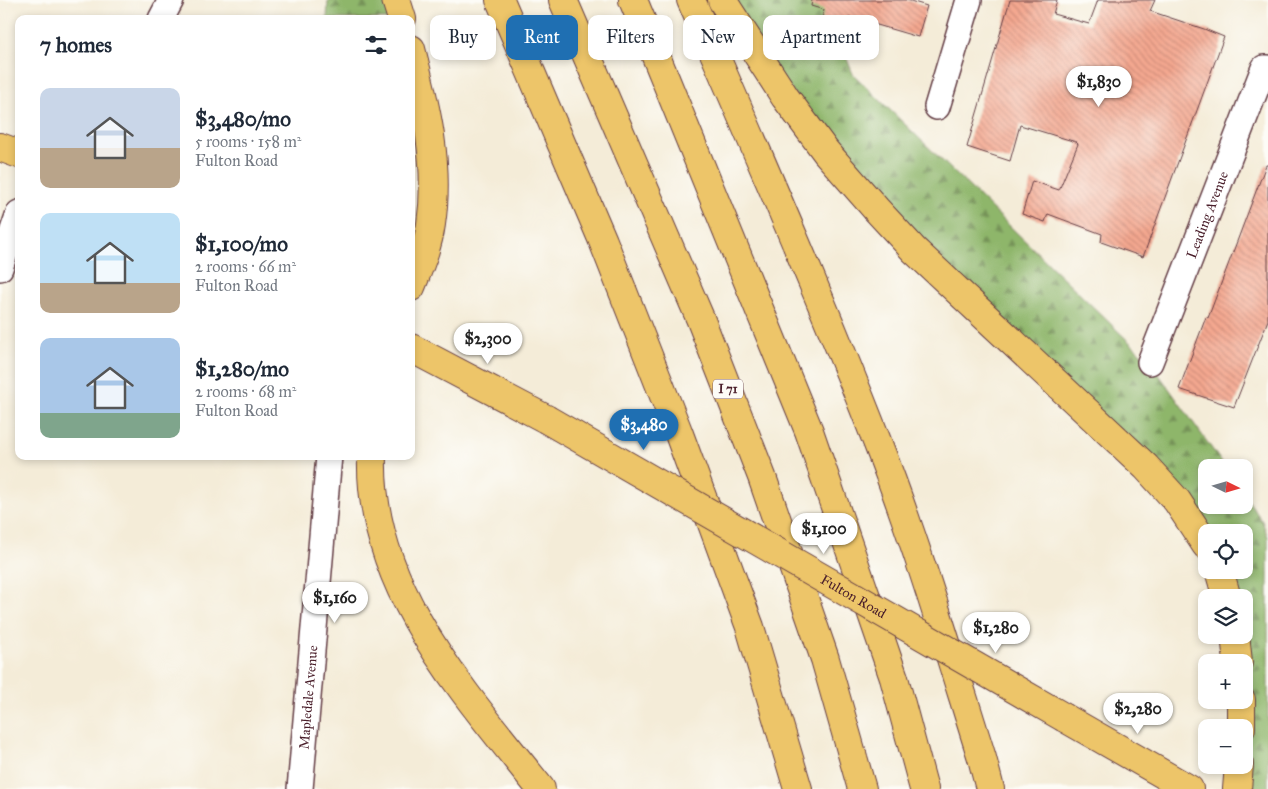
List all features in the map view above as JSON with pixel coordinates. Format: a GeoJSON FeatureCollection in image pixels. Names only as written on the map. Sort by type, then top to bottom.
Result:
{"type":"FeatureCollection","features":[{"type":"Feature","properties":{"kind":"main road"},"geometry":{"type":"LineString","coordinates":[[396,0],[401,15]]}},
{"type":"Feature","properties":{"kind":"main road"},"geometry":{"type":"LineString","coordinates":[[500,0],[603,241],[680,434],[750,627],[798,789]]}},
{"type":"Feature","properties":{"kind":"main road","name":"I 71"},"geometry":{"type":"LineString","coordinates":[[563,0],[700,318],[762,477],[825,659],[862,789]]}},
{"type":"Feature","properties":{"kind":"main road"},"geometry":{"type":"LineString","coordinates":[[633,0],[810,431],[894,678],[924,789]]}},
{"type":"Feature","properties":{"kind":"main road"},"geometry":{"type":"LineString","coordinates":[[691,0],[822,305],[879,446],[923,571],[990,789]]}},
{"type":"Feature","properties":{"kind":"main road"},"geometry":{"type":"LineString","coordinates":[[722,0],[785,97],[826,152],[876,209],[914,250],[1146,467],[1177,501],[1198,533]]}},
{"type":"Feature","properties":{"kind":"main road"},"geometry":{"type":"LineString","coordinates":[[415,65],[433,149],[434,184],[431,225],[422,260],[415,277]]}},
{"type":"Feature","properties":{"kind":"main road"},"geometry":{"type":"LineString","coordinates":[[0,147],[15,153]]}},
{"type":"Feature","properties":{"kind":"main road","name":"Fulton Road"},"geometry":{"type":"LineString","coordinates":[[415,350],[546,419],[1189,789]]}},
{"type":"Feature","properties":{"kind":"main road"},"geometry":{"type":"LineString","coordinates":[[372,460],[373,493],[379,527],[391,566],[408,604],[453,678],[540,789]]}},
{"type":"Feature","properties":{"kind":"main road"},"geometry":{"type":"LineString","coordinates":[[1237,789],[1238,774]]}},
{"type":"Feature","properties":{"kind":"street"},"geometry":{"type":"LineString","coordinates":[[163,15],[171,0]]}},
{"type":"Feature","properties":{"kind":"street"},"geometry":{"type":"LineString","coordinates":[[938,107],[969,0]]}},
{"type":"Feature","properties":{"kind":"street","name":"Leading Avenue"},"geometry":{"type":"LineString","coordinates":[[1150,362],[1266,68]]}},
{"type":"Feature","properties":{"kind":"street"},"geometry":{"type":"LineString","coordinates":[[0,268],[15,225]]}},
{"type":"Feature","properties":{"kind":"street","name":"Mapledale Avenue"},"geometry":{"type":"LineString","coordinates":[[300,789],[329,460]]}},
{"type":"Feature","properties":{"kind":"green space"},"geometry":{"type":"Polygon","coordinates":[[[328,0],[396,0],[401,15],[327,15],[328,0]]]}},
{"type":"Feature","properties":{"kind":"green space"},"geometry":{"type":"Polygon","coordinates":[[[722,0],[823,0],[829,15],[763,15],[763,53],[753,40],[753,15],[734,15],[722,0]]]}},
{"type":"Feature","properties":{"kind":"green space"},"geometry":{"type":"Polygon","coordinates":[[[768,60],[847,60],[853,74],[1150,362],[1219,459],[1198,459],[1198,514],[1253,514],[1253,508],[1262,521],[1268,537],[1268,789],[1237,789],[1241,774],[1253,774],[1253,719],[1244,719],[1244,709],[1253,709],[1253,654],[1244,654],[1244,644],[1253,644],[1253,589],[1225,589],[1222,579],[1253,579],[1253,524],[1198,524],[914,250],[768,60]]]}},
{"type":"Feature","properties":{"kind":"building"},"geometry":{"type":"Polygon","coordinates":[[[812,0],[907,0],[927,6],[918,37],[879,26],[879,15],[823,15],[824,10],[811,6],[812,0]]]}},
{"type":"Feature","properties":{"kind":"building"},"geometry":{"type":"Polygon","coordinates":[[[1010,0],[1057,0],[1053,14],[1089,24],[1098,0],[1155,0],[1150,11],[1224,37],[1143,257],[1101,242],[1102,234],[1048,214],[1045,222],[1022,214],[1032,181],[1059,190],[1078,144],[1076,142],[1020,125],[1010,161],[967,147],[1010,0]]]}},
{"type":"Feature","properties":{"kind":"building"},"geometry":{"type":"Polygon","coordinates":[[[1266,165],[1268,165],[1268,320],[1234,407],[1179,389],[1266,165]]]}}]}
